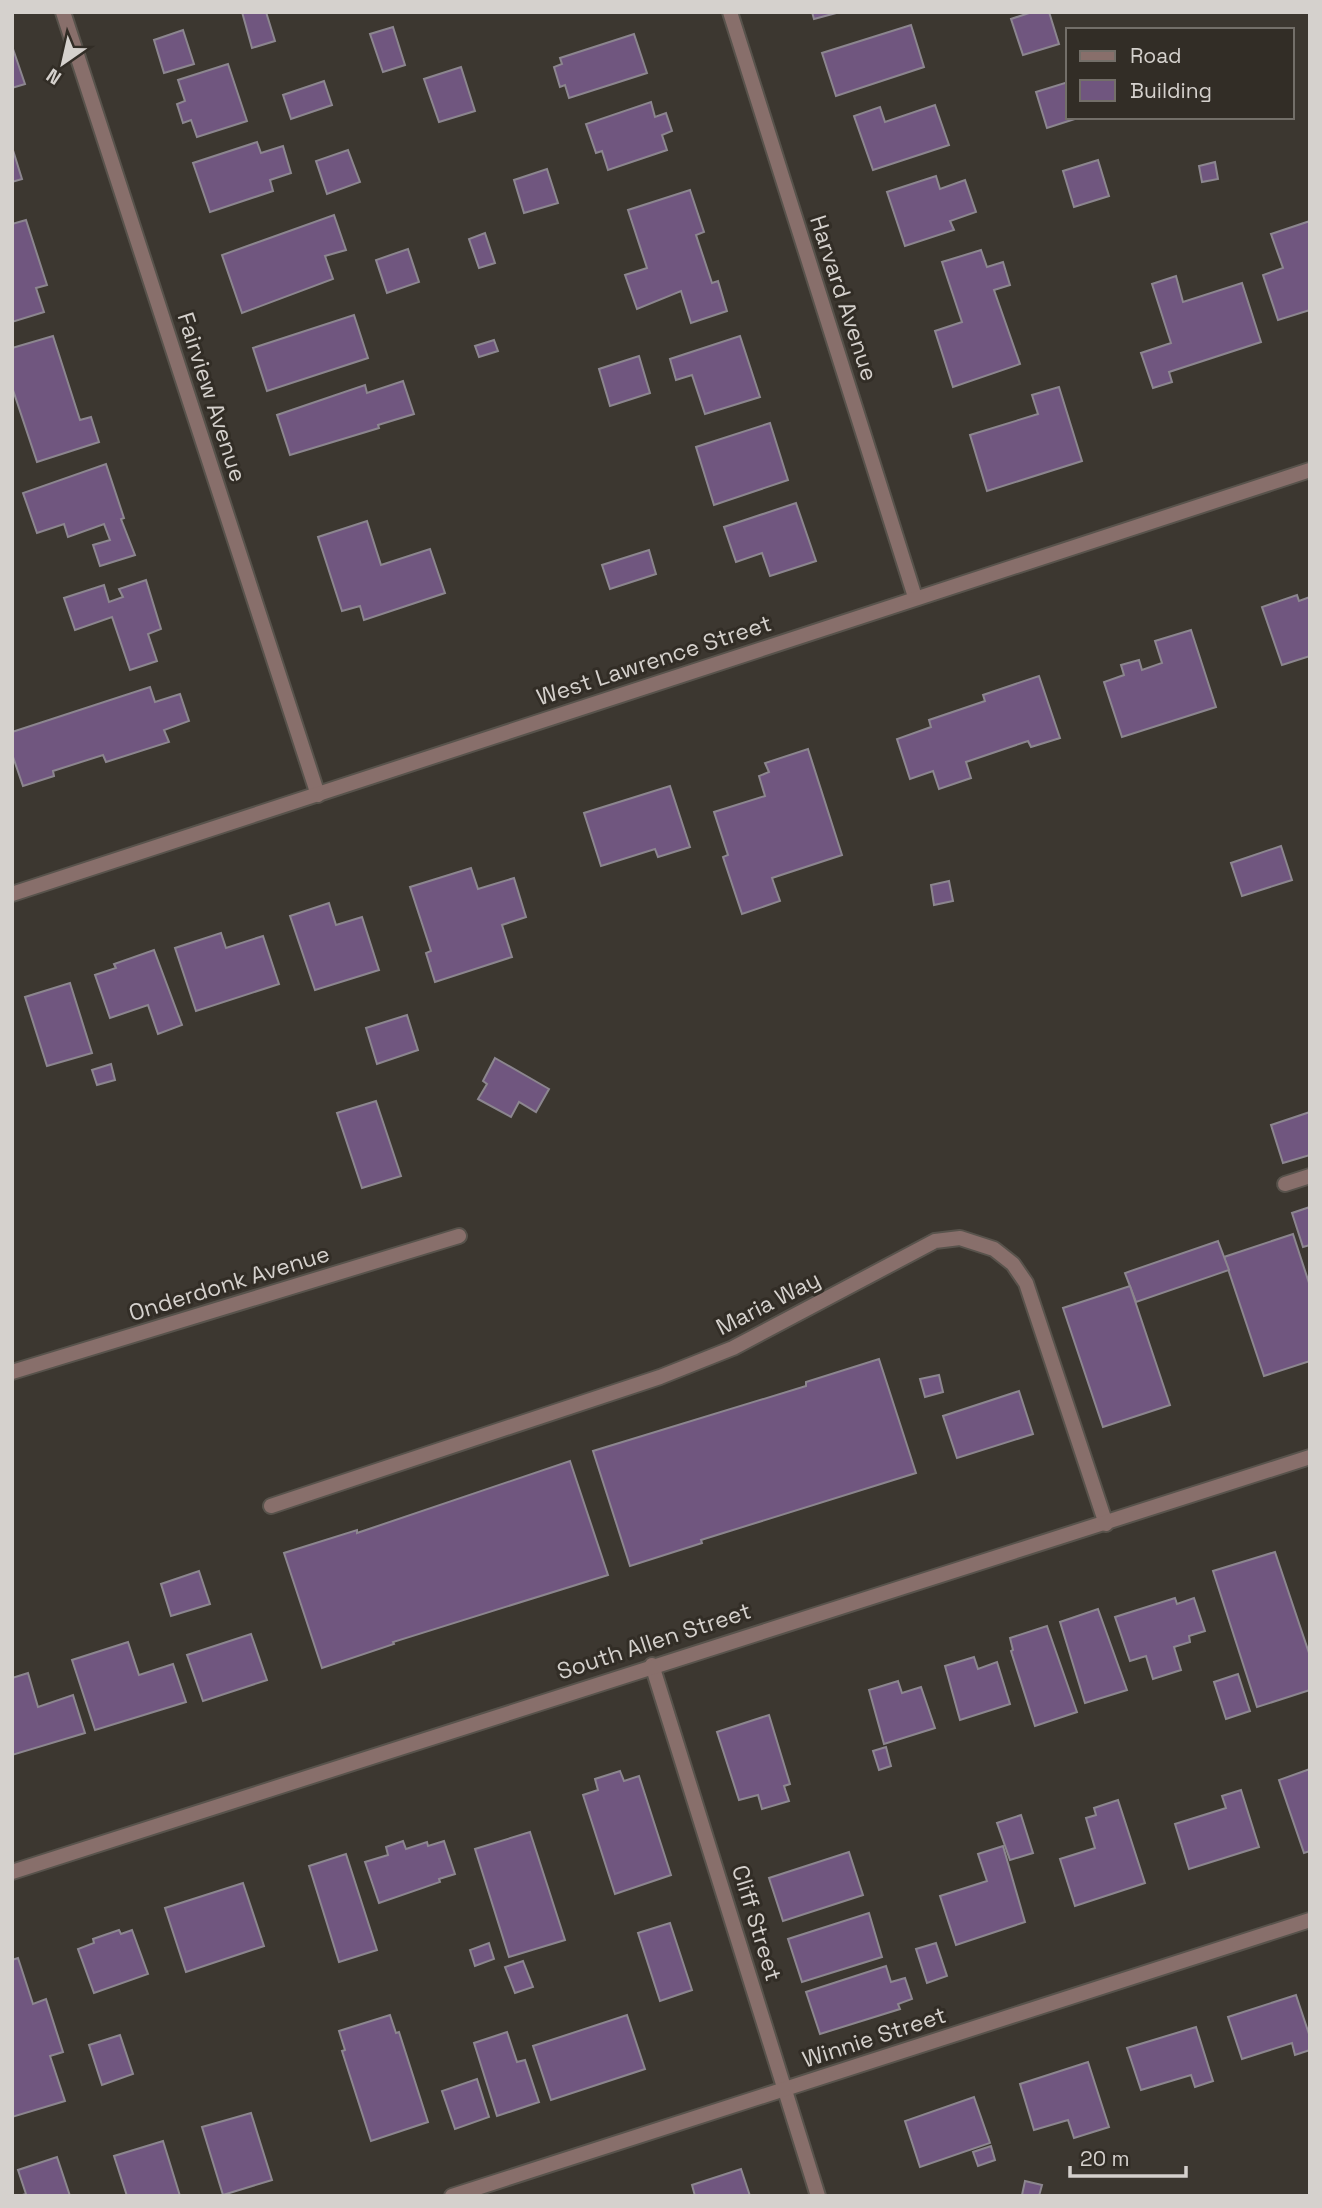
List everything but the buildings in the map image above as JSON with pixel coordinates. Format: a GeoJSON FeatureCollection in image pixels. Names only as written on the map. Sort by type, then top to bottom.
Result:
{"type":"FeatureCollection","features":[{"type":"Feature","properties":{"kind":"street","name":"Fairview Avenue"},"geometry":{"type":"LineString","coordinates":[[63,12],[318,795]]}},
{"type":"Feature","properties":{"kind":"street","name":"Harvard Avenue"},"geometry":{"type":"LineString","coordinates":[[730,12],[915,597]]}},
{"type":"Feature","properties":{"kind":"street","name":"West Lawrence Street"},"geometry":{"type":"LineString","coordinates":[[12,894],[1310,470]]}},
{"type":"Feature","properties":{"kind":"street"},"geometry":{"type":"LineString","coordinates":[[1285,1184],[1310,1176]]}},
{"type":"Feature","properties":{"kind":"street","name":"Onderdonk Avenue"},"geometry":{"type":"LineString","coordinates":[[12,1372],[459,1237]]}},
{"type":"Feature","properties":{"kind":"street","name":"Maria Way"},"geometry":{"type":"LineString","coordinates":[[271,1506],[660,1377],[767,1331],[925,1245],[960,1238],[994,1249],[1013,1264],[1026,1283],[1105,1524]]}},
{"type":"Feature","properties":{"kind":"street","name":"South Allen Street"},"geometry":{"type":"LineString","coordinates":[[12,1872],[652,1665],[1310,1457]]}},
{"type":"Feature","properties":{"kind":"street","name":"Cliff Street"},"geometry":{"type":"LineString","coordinates":[[652,1665],[818,2196]]}},
{"type":"Feature","properties":{"kind":"street","name":"Winnie Street"},"geometry":{"type":"LineString","coordinates":[[452,2196],[1310,1920]]}}]}
